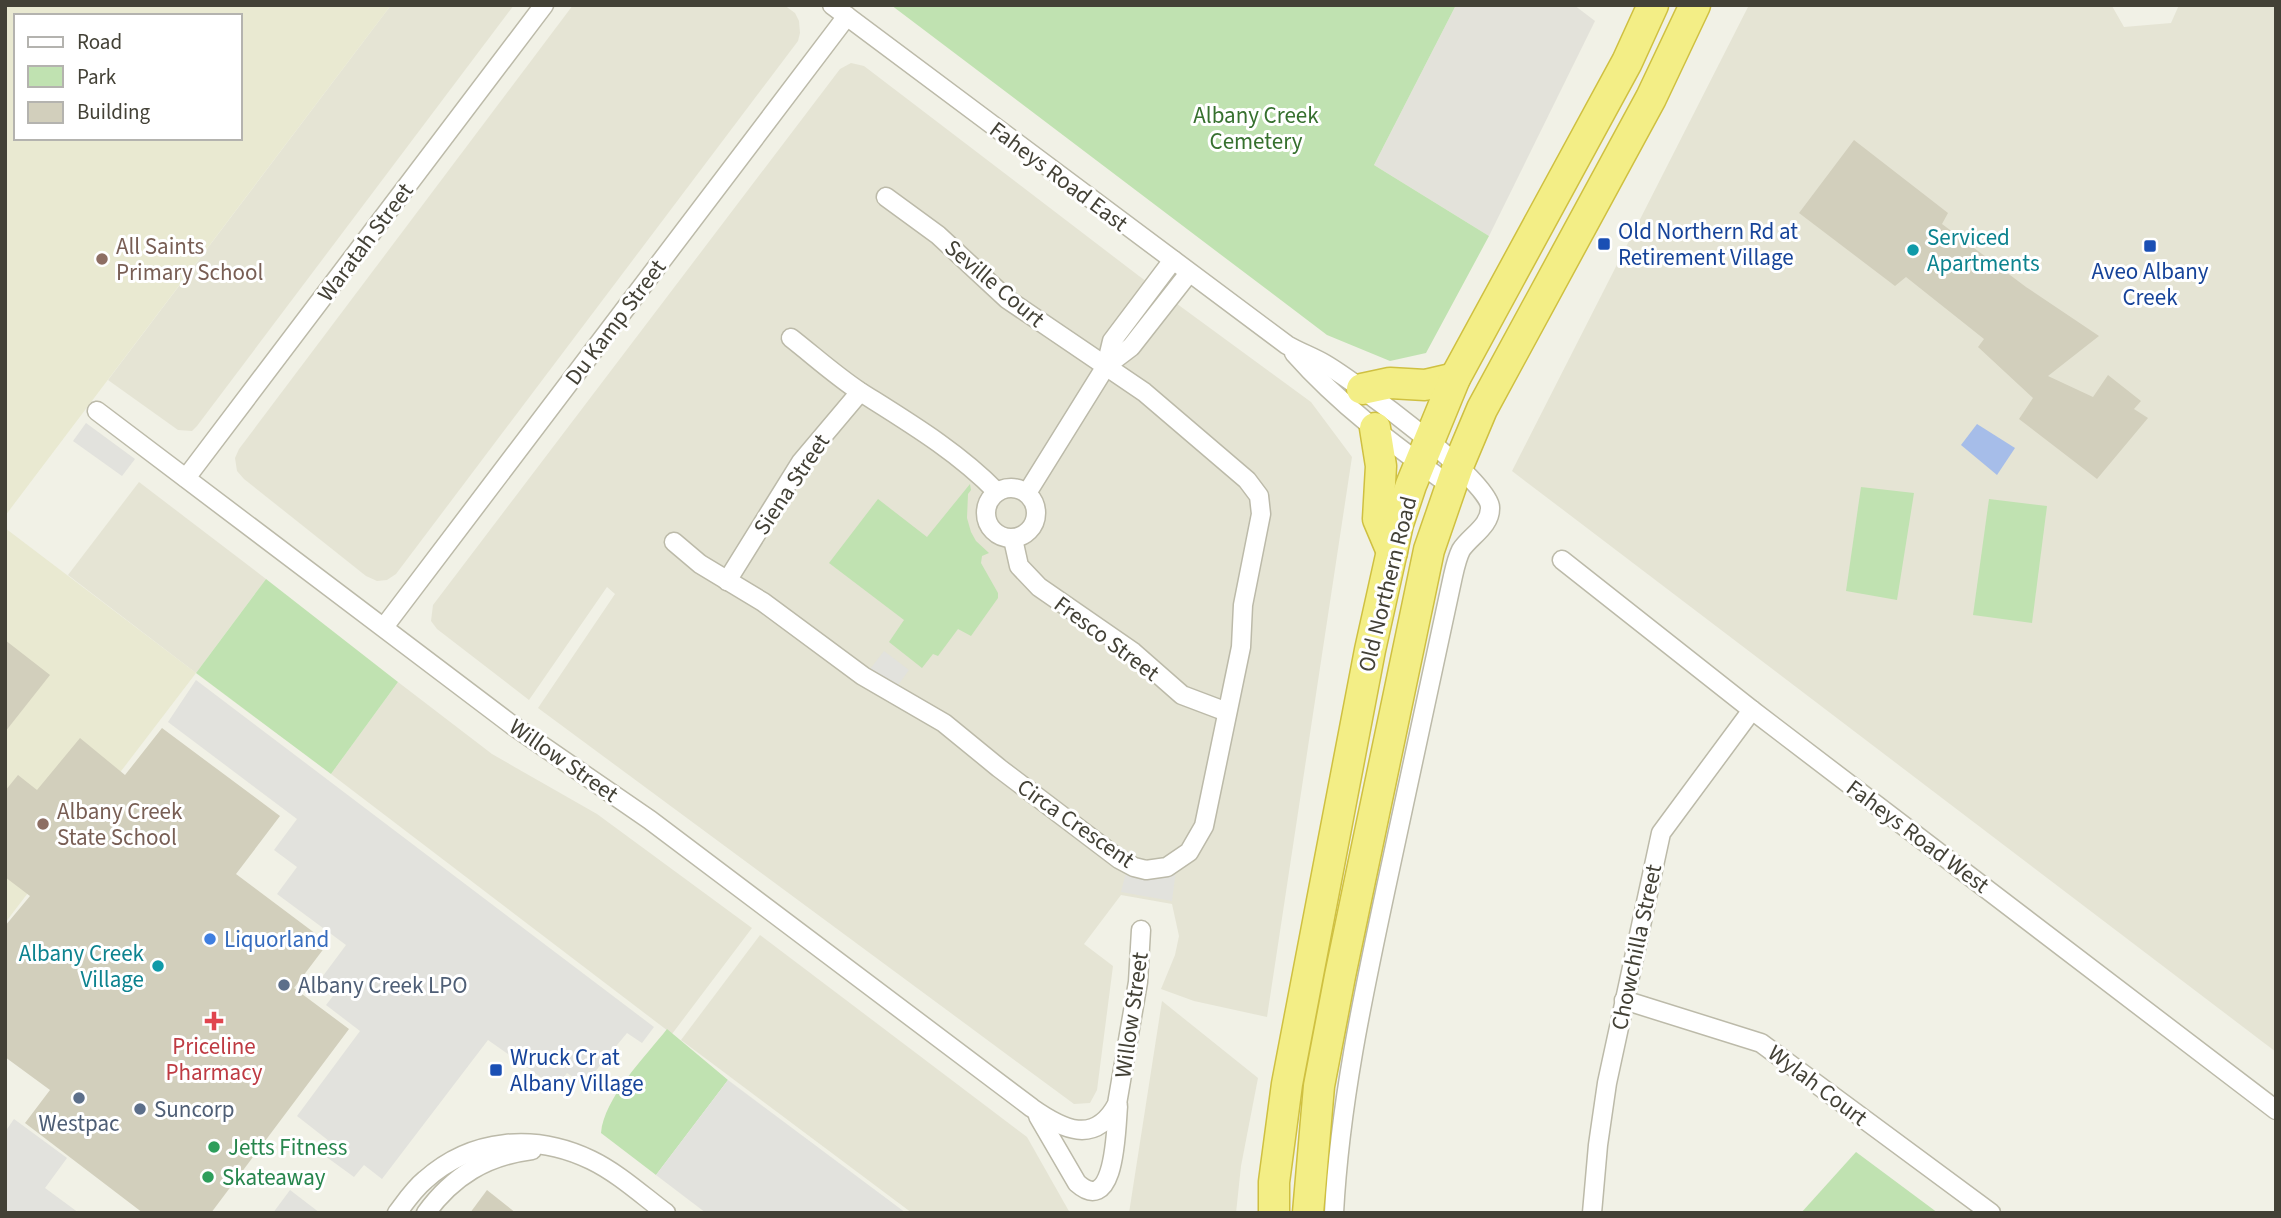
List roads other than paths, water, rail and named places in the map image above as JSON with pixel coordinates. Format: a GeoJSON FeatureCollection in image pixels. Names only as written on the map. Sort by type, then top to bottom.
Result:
{"type":"FeatureCollection","features":[{"type":"Feature","properties":{"kind":"highway","name":"Old Northern Road"},"geometry":{"type":"LineString","coordinates":[[1274,1213],[1274,1182],[1287,1084],[1370,650],[1398,524],[1455,378],[1627,62],[1653,5]]}},
{"type":"Feature","properties":{"kind":"highway","name":"Old Northern Road"},"geometry":{"type":"LineString","coordinates":[[1308,1213],[1320,1086],[1340,976],[1429,550],[1454,476],[1482,408],[1651,99],[1695,5]]}},
{"type":"Feature","properties":{"kind":"highway"},"geometry":{"type":"LineString","coordinates":[[1362,389],[1390,383],[1425,385],[1455,378]]}},
{"type":"Feature","properties":{"kind":"highway"},"geometry":{"type":"LineString","coordinates":[[1375,428],[1381,466],[1378,519],[1392,552]]}},
{"type":"Feature","properties":{"kind":"street","name":"Waratah Street"},"geometry":{"type":"LineString","coordinates":[[186,478],[544,5]]}},
{"type":"Feature","properties":{"kind":"street","name":"Faheys Road East"},"geometry":{"type":"LineString","coordinates":[[839,11],[1287,345],[1326,365],[1362,389],[1424,453],[1454,476]]}},
{"type":"Feature","properties":{"kind":"street","name":"Du Kamp Street"},"geometry":{"type":"LineString","coordinates":[[384,627],[839,11]]}},
{"type":"Feature","properties":{"kind":"street","name":"Seville Court"},"geometry":{"type":"LineString","coordinates":[[886,197],[938,235],[1007,299],[1106,366]]}},
{"type":"Feature","properties":{"kind":"street"},"geometry":{"type":"LineString","coordinates":[[1027,493],[1106,366],[1112,341],[1173,260]]}},
{"type":"Feature","properties":{"kind":"street"},"geometry":{"type":"LineString","coordinates":[[1106,366],[1127,351],[1189,273]]}},
{"type":"Feature","properties":{"kind":"street"},"geometry":{"type":"LineString","coordinates":[[792,338],[860,392],[945,447],[998,492]]}},
{"type":"Feature","properties":{"kind":"street","name":"Faheys Road East"},"geometry":{"type":"LineString","coordinates":[[1287,345],[1315,378],[1375,428],[1424,453],[1454,476]]}},
{"type":"Feature","properties":{"kind":"street","name":"Circa Crescent"},"geometry":{"type":"LineString","coordinates":[[674,542],[700,564],[777,612],[863,677],[939,719],[1119,859],[1140,869],[1157,870],[1177,862],[1189,852],[1205,822],[1241,647],[1244,596],[1261,514],[1259,496],[1247,480],[1184,424],[1106,366]]}},
{"type":"Feature","properties":{"kind":"street","name":"Siena Street"},"geometry":{"type":"LineString","coordinates":[[727,581],[801,462],[860,392]]}},
{"type":"Feature","properties":{"kind":"street","name":"Willow Street"},"geometry":{"type":"LineString","coordinates":[[97,411],[512,725],[649,820],[1032,1108],[1062,1127],[1086,1130],[1105,1121],[1119,1099]]}},
{"type":"Feature","properties":{"kind":"street"},"geometry":{"type":"LineString","coordinates":[[1334,1213],[1345,1096],[1375,937],[1453,576],[1462,549],[1488,520],[1491,511],[1486,494],[1454,476]]}},
{"type":"Feature","properties":{"kind":"street"},"geometry":{"type":"LineString","coordinates":[[1011,488],[1027,493],[1036,505],[1036,521],[1027,533],[1013,539],[997,534],[987,521],[988,505],[998,492],[1011,488]]}},
{"type":"Feature","properties":{"kind":"street","name":"Fresco Street"},"geometry":{"type":"LineString","coordinates":[[1013,539],[1019,566],[1039,587],[1126,647],[1182,695],[1227,712]]}},
{"type":"Feature","properties":{"kind":"street","name":"Faheys Road West"},"geometry":{"type":"LineString","coordinates":[[1562,560],[1752,710],[2276,1110]]}},
{"type":"Feature","properties":{"kind":"street","name":"Chowchilla Street"},"geometry":{"type":"LineString","coordinates":[[1592,1213],[1601,1120],[1661,833],[1752,710]]}},
{"type":"Feature","properties":{"kind":"street","name":"Willow Street"},"geometry":{"type":"LineString","coordinates":[[1032,1108],[1077,1183],[1094,1192],[1102,1189],[1110,1178],[1119,1099],[1138,982],[1141,930]]}},
{"type":"Feature","properties":{"kind":"street","name":"Wylah Court"},"geometry":{"type":"LineString","coordinates":[[1624,1000],[1761,1043],[1991,1213]]}},
{"type":"Feature","properties":{"kind":"street"},"geometry":{"type":"LineString","coordinates":[[397,1213],[429,1176],[466,1155],[509,1142],[549,1147],[577,1154],[597,1163],[666,1213]]}},
{"type":"Feature","properties":{"kind":"street"},"geometry":{"type":"LineString","coordinates":[[426,1213],[451,1184],[468,1171],[506,1155],[549,1147]]}},
{"type":"Feature","properties":{"kind":"water"},"geometry":{"type":"Polygon","coordinates":[[[1977,424],[2015,448],[1997,475],[1961,445],[1977,424]]]}},
{"type":"Feature","properties":{"kind":"place","name":"Old Northern Rd at Retirement Village"},"geometry":{"type":"Point","coordinates":[1604,244]}},
{"type":"Feature","properties":{"kind":"place","name":"Aveo Albany Creek"},"geometry":{"type":"Point","coordinates":[2150,246]}},
{"type":"Feature","properties":{"kind":"place","name":"Serviced Apartments"},"geometry":{"type":"Point","coordinates":[1913,250]}},
{"type":"Feature","properties":{"kind":"place","name":"All Saints Primary School"},"geometry":{"type":"Point","coordinates":[102,259]}},
{"type":"Feature","properties":{"kind":"place","name":"Albany Creek State School"},"geometry":{"type":"Point","coordinates":[43,824]}},
{"type":"Feature","properties":{"kind":"place","name":"Liquorland"},"geometry":{"type":"Point","coordinates":[210,939]}},
{"type":"Feature","properties":{"kind":"place","name":"Albany Creek Village"},"geometry":{"type":"Point","coordinates":[158,966]}},
{"type":"Feature","properties":{"kind":"place","name":"Albany Creek LPO"},"geometry":{"type":"Point","coordinates":[284,985]}},
{"type":"Feature","properties":{"kind":"place","name":"Priceline Pharmacy"},"geometry":{"type":"Point","coordinates":[214,1021]}},
{"type":"Feature","properties":{"kind":"place","name":"Wruck Cr at Albany Village"},"geometry":{"type":"Point","coordinates":[496,1070]}},
{"type":"Feature","properties":{"kind":"place","name":"Westpac"},"geometry":{"type":"Point","coordinates":[79,1098]}},
{"type":"Feature","properties":{"kind":"place","name":"Suncorp"},"geometry":{"type":"Point","coordinates":[140,1109]}},
{"type":"Feature","properties":{"kind":"place","name":"Jetts Fitness"},"geometry":{"type":"Point","coordinates":[214,1147]}},
{"type":"Feature","properties":{"kind":"place","name":"Skateaway"},"geometry":{"type":"Point","coordinates":[208,1177]}},
{"type":"Feature","properties":{"kind":"park label","name":"Albany Creek Cemetery"},"geometry":{"type":"Point","coordinates":[1256,128]}}]}
